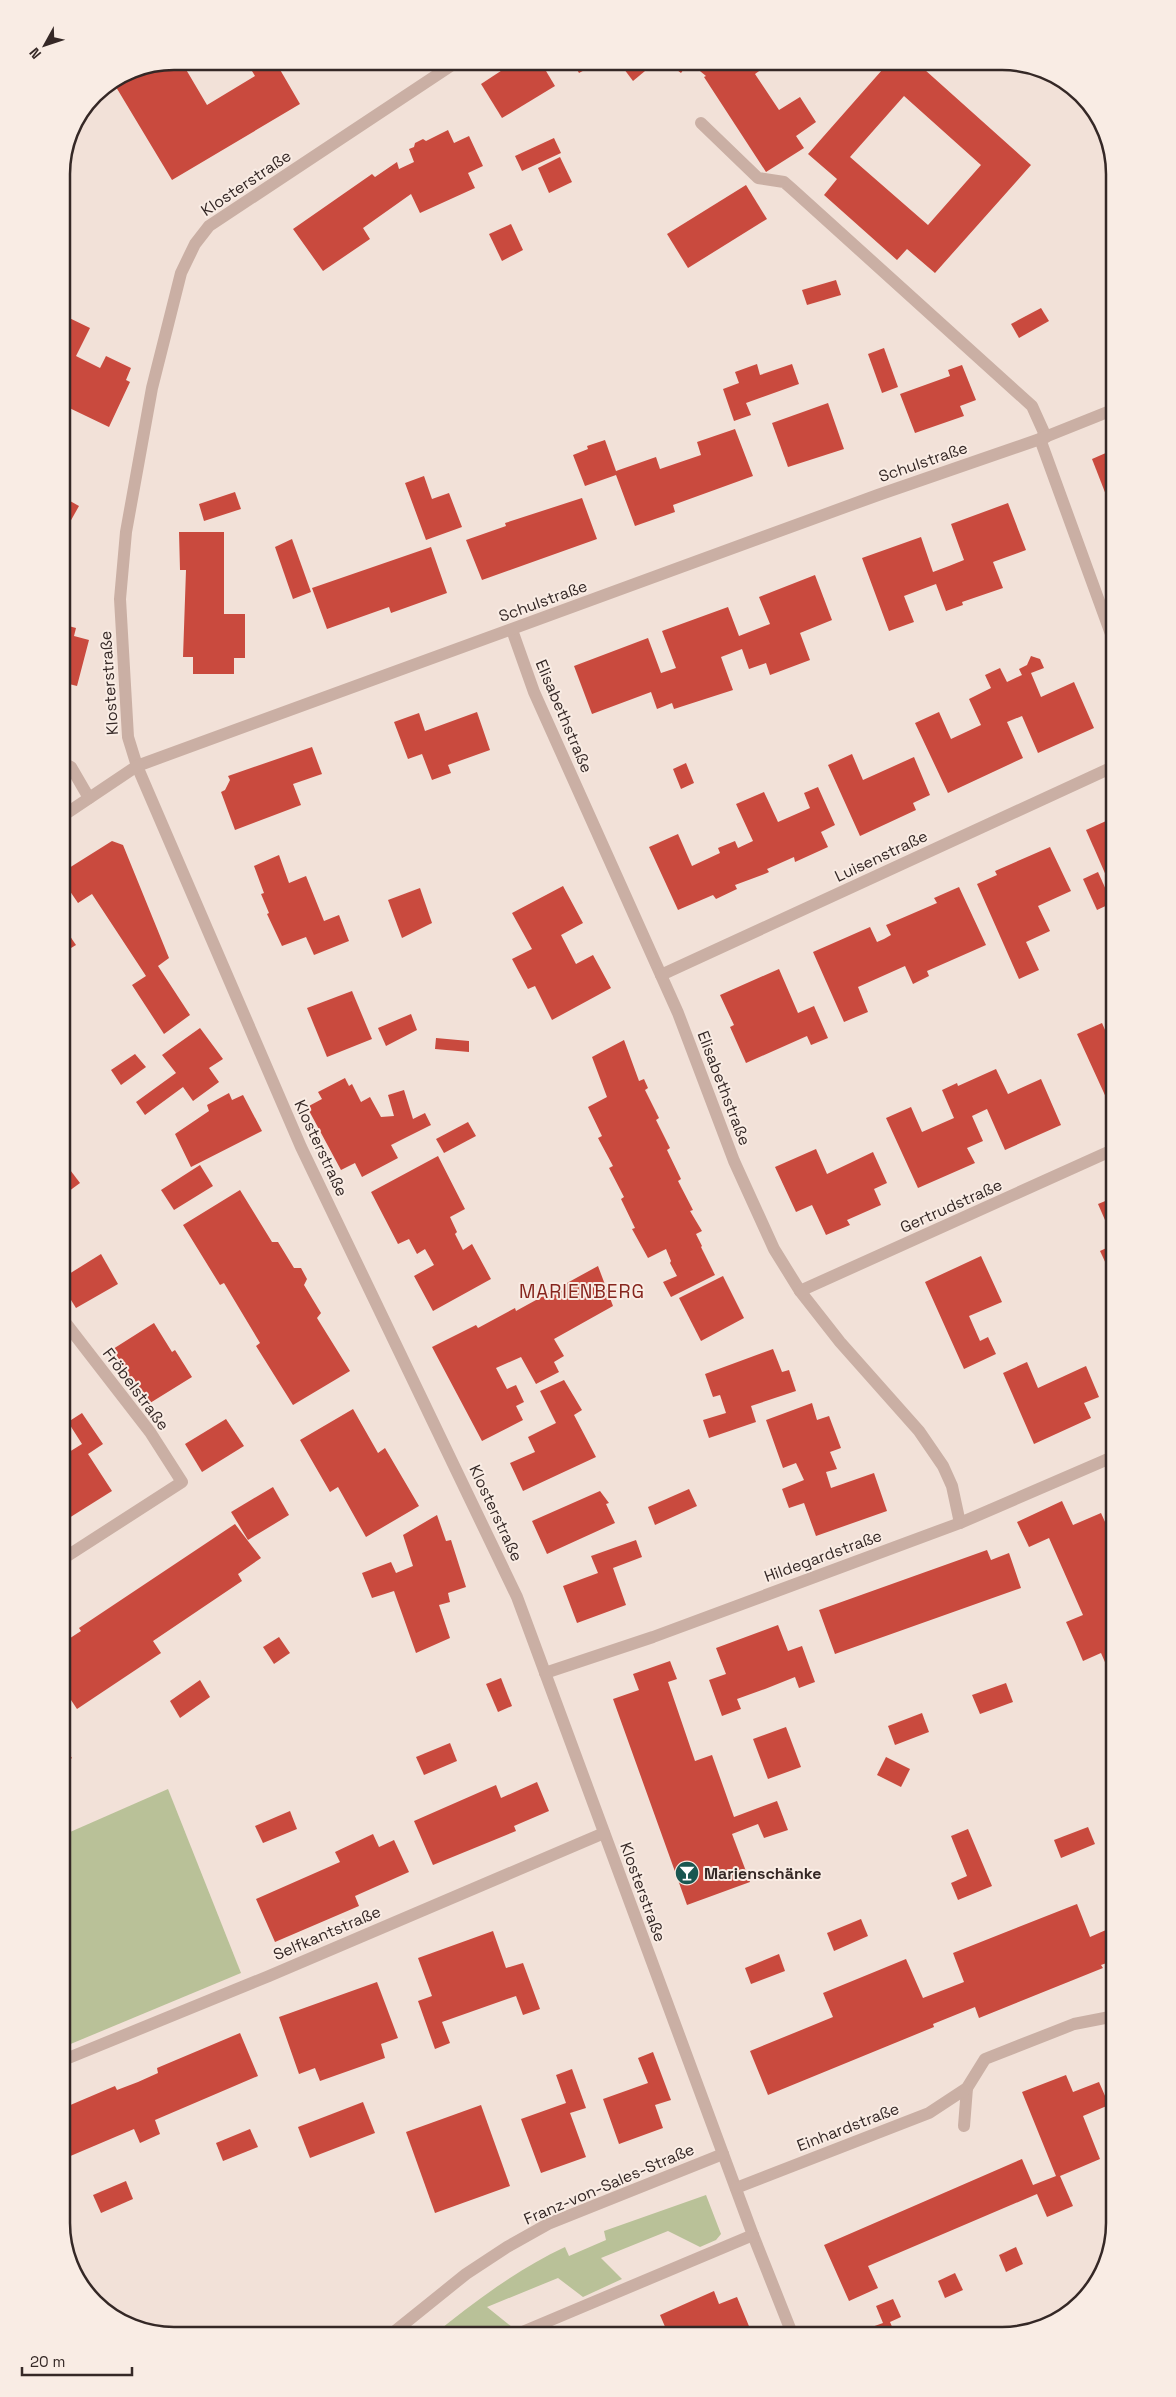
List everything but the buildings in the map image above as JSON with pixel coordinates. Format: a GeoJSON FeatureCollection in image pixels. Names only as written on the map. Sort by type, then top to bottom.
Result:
{"type":"FeatureCollection","features":[{"type":"Feature","properties":{"kind":"street","name":"Klosterstraße"},"geometry":{"type":"LineString","coordinates":[[444,70],[209,226],[195,244],[181,273],[152,388],[126,532],[120,599],[128,737],[137,766],[301,1147],[517,1597],[753,2236],[789,2327]]}},
{"type":"Feature","properties":{"kind":"street"},"geometry":{"type":"LineString","coordinates":[[701,123],[758,178],[784,182],[1032,406],[1106,619]]}},
{"type":"Feature","properties":{"kind":"street","name":"Schulstraße"},"geometry":{"type":"LineString","coordinates":[[70,811],[137,766],[299,705],[512,630],[878,494],[1043,438],[1106,412]]}},
{"type":"Feature","properties":{"kind":"street","name":"Elisabethstraße"},"geometry":{"type":"LineString","coordinates":[[512,630],[534,692],[620,879],[678,1013],[734,1160],[774,1249],[800,1291],[840,1342],[920,1431],[943,1466],[952,1486],[960,1523]]}},
{"type":"Feature","properties":{"kind":"street"},"geometry":{"type":"LineString","coordinates":[[70,766],[89,798]]}},
{"type":"Feature","properties":{"kind":"street","name":"Luisenstraße"},"geometry":{"type":"LineString","coordinates":[[661,976],[1106,770]]}},
{"type":"Feature","properties":{"kind":"street","name":"Gertrudstraße"},"geometry":{"type":"LineString","coordinates":[[800,1291],[1106,1153]]}},
{"type":"Feature","properties":{"kind":"street","name":"Fröbelstraße"},"geometry":{"type":"LineString","coordinates":[[70,1329],[150,1432],[182,1482],[70,1554]]}},
{"type":"Feature","properties":{"kind":"street","name":"Hildegardstraße"},"geometry":{"type":"LineString","coordinates":[[545,1673],[653,1637],[960,1523],[1106,1461]]}},
{"type":"Feature","properties":{"kind":"street","name":"Selfkantstraße"},"geometry":{"type":"LineString","coordinates":[[70,2057],[268,1976],[604,1833]]}},
{"type":"Feature","properties":{"kind":"street","name":"Einhardstraße"},"geometry":{"type":"LineString","coordinates":[[736,2188],[929,2114],[967,2088],[985,2059],[1074,2024],[1106,2018]]}},
{"type":"Feature","properties":{"kind":"street","name":"Einhardstraße"},"geometry":{"type":"LineString","coordinates":[[964,2126],[967,2088]]}},
{"type":"Feature","properties":{"kind":"street","name":"Franz-von-Sales-Straße"},"geometry":{"type":"LineString","coordinates":[[400,2327],[466,2274],[507,2247],[548,2224],[723,2154]]}},
{"type":"Feature","properties":{"kind":"street"},"geometry":{"type":"LineString","coordinates":[[535,2327],[753,2236]]}},
{"type":"Feature","properties":{"kind":"green space"},"geometry":{"type":"Polygon","coordinates":[[[168,1789],[241,1973],[70,2044],[70,1832],[168,1789]]]}},
{"type":"Feature","properties":{"kind":"green space"},"geometry":{"type":"Polygon","coordinates":[[[706,2195],[721,2234],[716,2240],[700,2247],[668,2231],[601,2258],[622,2279],[583,2297],[558,2278],[487,2307],[512,2327],[444,2327],[496,2287],[547,2256],[565,2247],[569,2256],[606,2240],[604,2231],[706,2195]]]}},
{"type":"Feature","properties":{"kind":"place","name":"Marienschänke"},"geometry":{"type":"Point","coordinates":[687,1873]}},
{"type":"Feature","properties":{"kind":"district","name":"MARIENBERG"},"geometry":{"type":"Point","coordinates":[582,1291]}}]}
